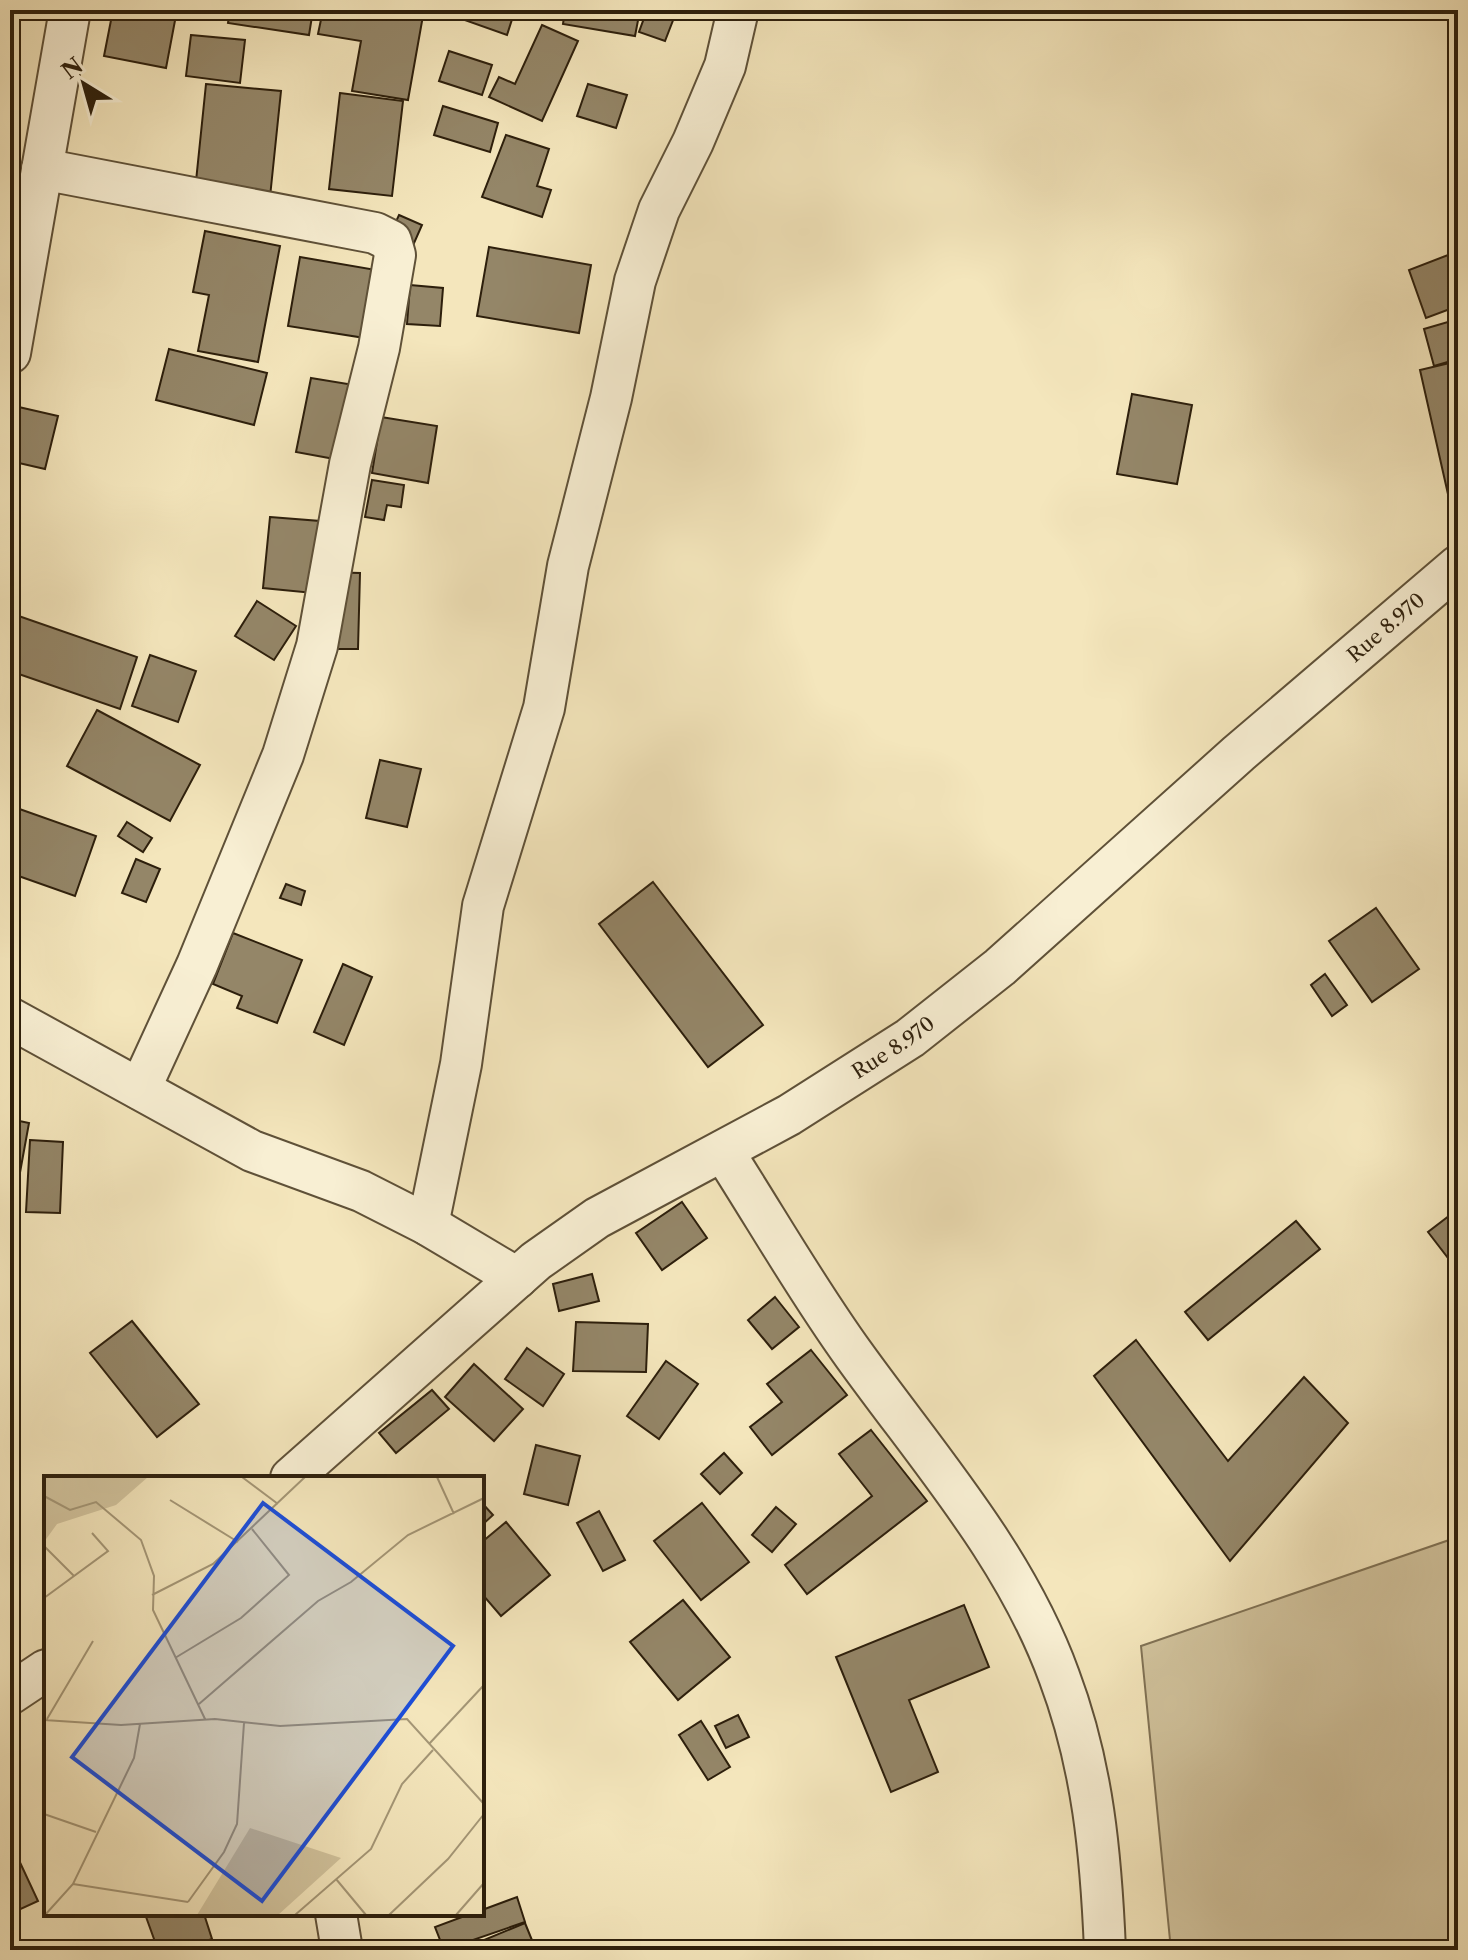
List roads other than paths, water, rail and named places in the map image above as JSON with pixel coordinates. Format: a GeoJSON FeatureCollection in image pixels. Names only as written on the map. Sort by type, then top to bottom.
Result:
{"type":"FeatureCollection","features":[{"type":"Feature","properties":{"kind":"street"},"geometry":{"type":"LineString","coordinates":[[10,353],[16,283],[42,169],[70,10]]}},
{"type":"Feature","properties":{"kind":"street"},"geometry":{"type":"LineString","coordinates":[[428,1225],[461,1064],[483,906],[544,708],[568,566],[611,398],[635,281],[659,210],[693,142],[725,66],[738,10]]}},
{"type":"Feature","properties":{"kind":"street"},"geometry":{"type":"LineString","coordinates":[[42,169],[375,233],[391,241],[395,255],[379,348],[350,464],[317,646],[283,755],[197,965],[140,1089]]}},
{"type":"Feature","properties":{"kind":"street","name":"Rue 8.970"},"geometry":{"type":"LineString","coordinates":[[293,1476],[565,1239],[597,1218],[789,1115],[910,1038],[1000,967],[1239,753],[1458,566]]}},
{"type":"Feature","properties":{"kind":"street"},"geometry":{"type":"LineString","coordinates":[[10,1018],[252,1151],[361,1191],[428,1225],[517,1278]]}},
{"type":"Feature","properties":{"kind":"street"},"geometry":{"type":"LineString","coordinates":[[723,1151],[852,1352],[950,1482],[1027,1604],[1059,1675],[1087,1765],[1101,1859],[1105,1950]]}},
{"type":"Feature","properties":{"kind":"street"},"geometry":{"type":"LineString","coordinates":[[10,1694],[44,1671]]}},
{"type":"Feature","properties":{"kind":"street"},"geometry":{"type":"LineString","coordinates":[[336,1916],[342,1950]]}}]}
